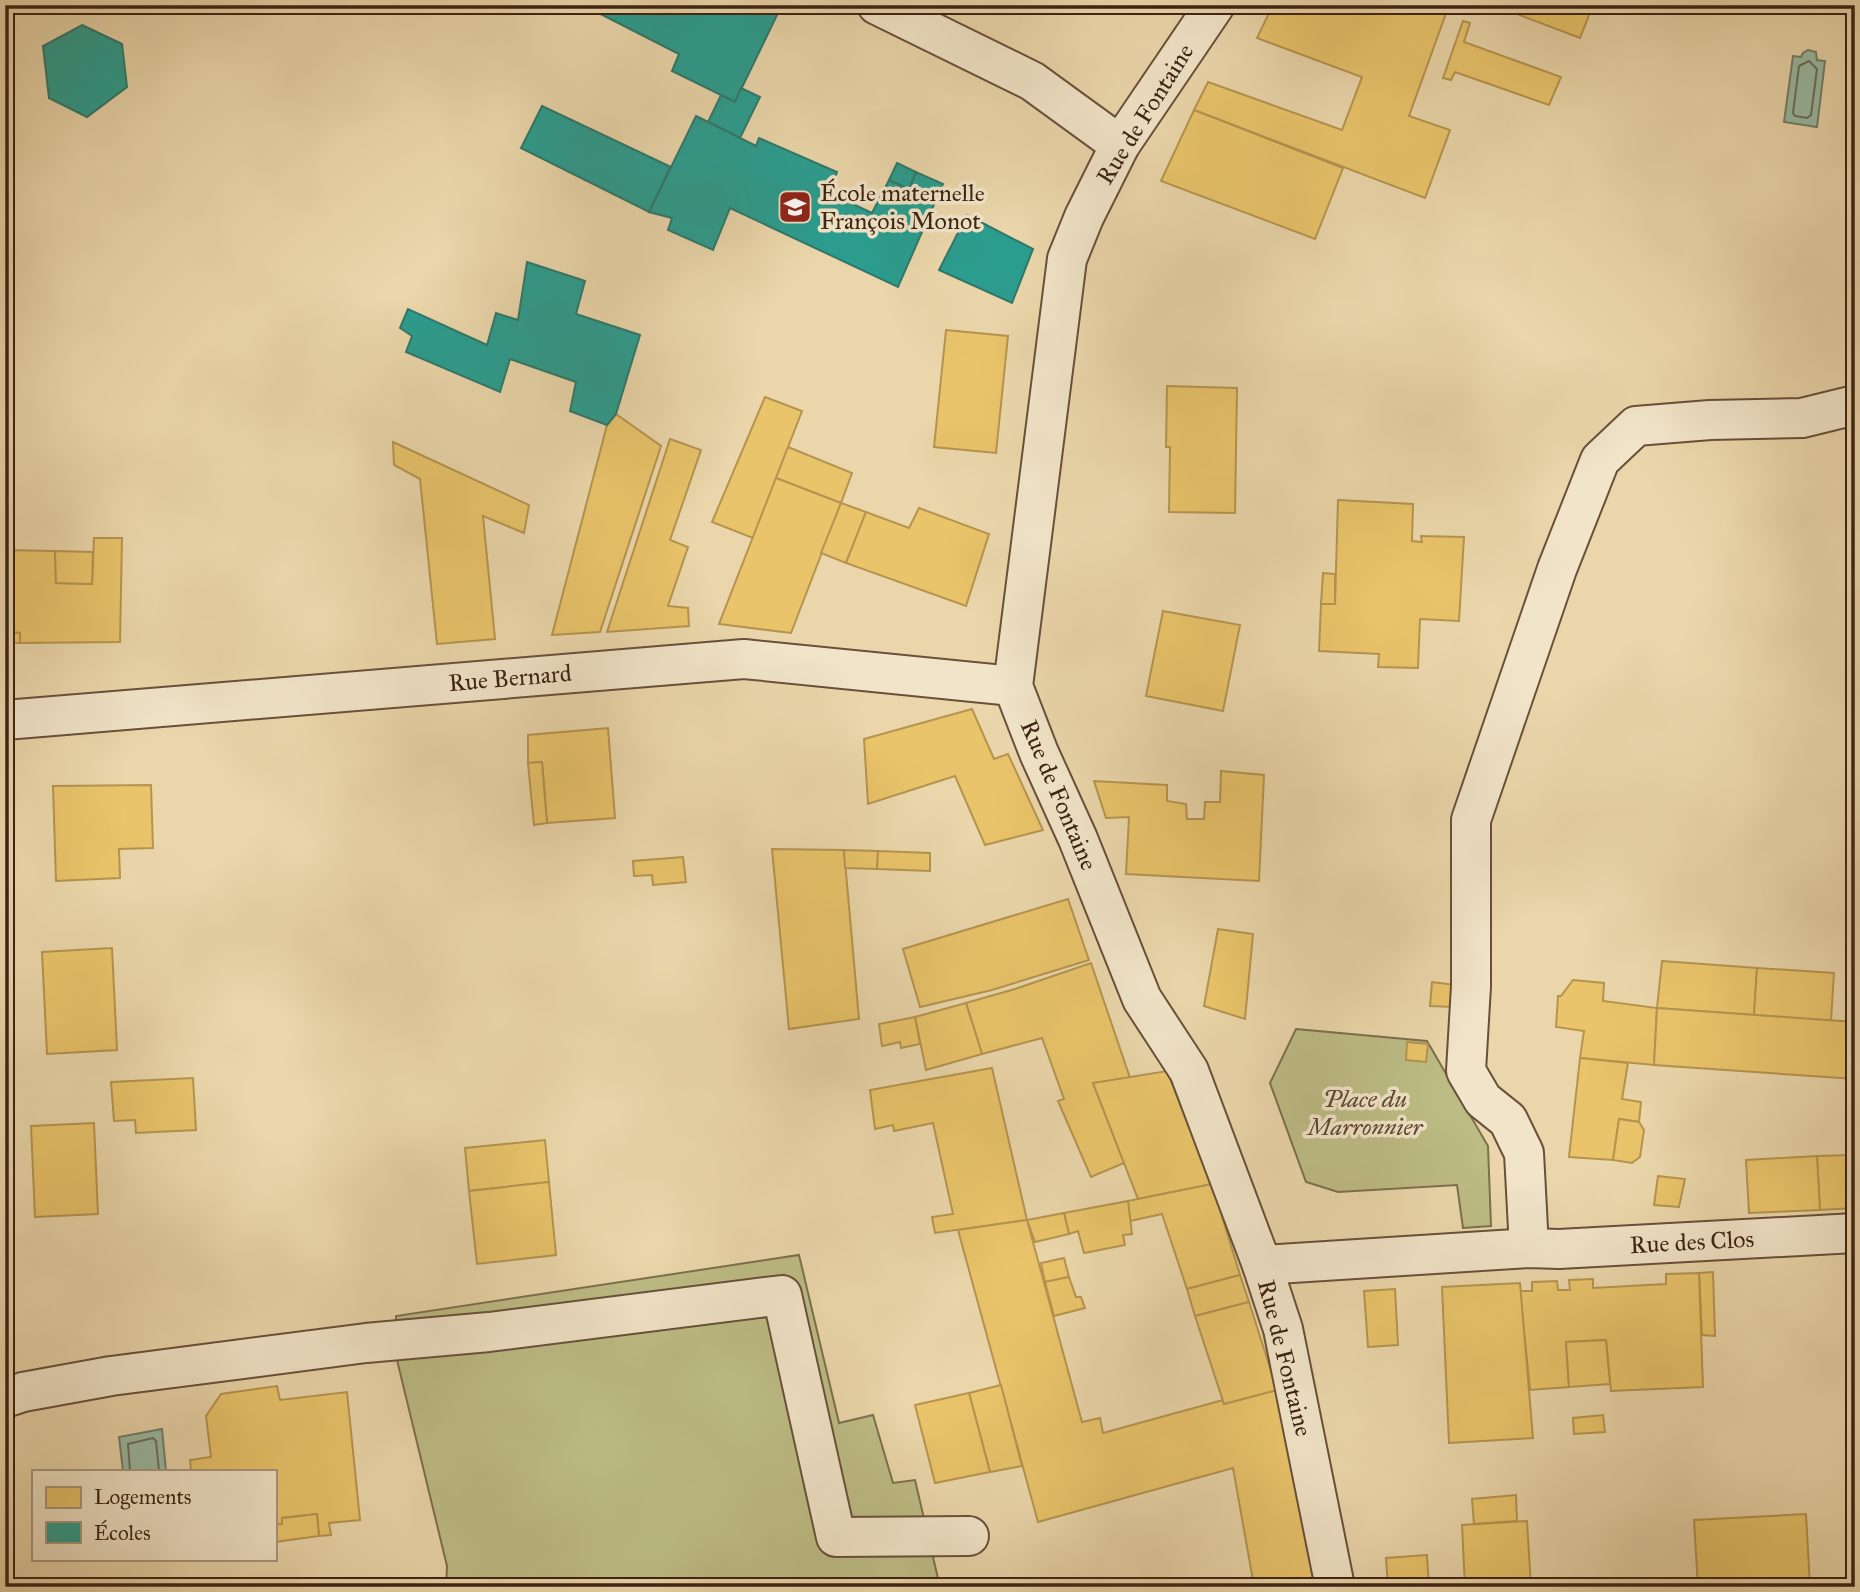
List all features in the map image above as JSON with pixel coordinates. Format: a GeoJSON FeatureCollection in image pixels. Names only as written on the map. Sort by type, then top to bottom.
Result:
{"type":"FeatureCollection","features":[{"type":"Feature","properties":{"kind":"street"},"geometry":{"type":"LineString","coordinates":[[877,5],[1032,81],[1121,145]]}},
{"type":"Feature","properties":{"kind":"street","name":"Rue de Fontaine"},"geometry":{"type":"LineString","coordinates":[[1215,5],[1121,145],[1084,217],[1067,259],[1013,686],[1142,999],[1189,1071],[1262,1265],[1283,1329],[1335,1587]]}},
{"type":"Feature","properties":{"kind":"street"},"geometry":{"type":"LineString","coordinates":[[1262,1265],[1529,1248],[1524,1153],[1508,1120],[1483,1100],[1466,1071],[1471,986],[1471,820],[1557,569],[1600,460],[1636,426],[1710,420],[1802,418],[1855,405]]}},
{"type":"Feature","properties":{"kind":"street","name":"Rue Bernard"},"geometry":{"type":"LineString","coordinates":[[5,720],[744,659],[1013,686]]}},
{"type":"Feature","properties":{"kind":"street","name":"Rue des Clos"},"geometry":{"type":"LineString","coordinates":[[1529,1248],[1559,1249],[1855,1233]]}},
{"type":"Feature","properties":{"kind":"street"},"geometry":{"type":"LineString","coordinates":[[5,1398],[23,1392],[111,1376],[366,1343],[489,1332],[782,1295],[836,1537],[969,1536]]}},
{"type":"Feature","properties":{"kind":"green space","name":"Place du Marronnier"},"geometry":{"type":"Polygon","coordinates":[[[1296,1029],[1427,1041],[1488,1146],[1491,1226],[1463,1228],[1457,1185],[1338,1192],[1306,1182],[1270,1083],[1296,1029]]]}},
{"type":"Feature","properties":{"kind":"green space"},"geometry":{"type":"Polygon","coordinates":[[[799,1255],[839,1423],[873,1415],[893,1483],[915,1480],[940,1587],[446,1587],[447,1566],[396,1356],[396,1316],[799,1255]]]}},
{"type":"Feature","properties":{"kind":"water"},"geometry":{"type":"Polygon","coordinates":[[[1808,50],[1816,52],[1817,60],[1825,61],[1817,127],[1784,122],[1793,56],[1801,57],[1808,50]]]}},
{"type":"Feature","properties":{"kind":"water"},"geometry":{"type":"Polygon","coordinates":[[[162,1429],[166,1470],[123,1470],[119,1437],[162,1429]]]}},
{"type":"Feature","properties":{"kind":"building: Logements"},"geometry":{"type":"Polygon","coordinates":[[[1273,5],[1449,5],[1409,116],[1450,130],[1425,198],[1194,110],[1208,82],[1342,130],[1362,77],[1257,38],[1273,5]]]}},
{"type":"Feature","properties":{"kind":"building: Logements"},"geometry":{"type":"Polygon","coordinates":[[[1511,5],[1593,5],[1580,38],[1509,11],[1511,5]]]}},
{"type":"Feature","properties":{"kind":"building: Logements"},"geometry":{"type":"Polygon","coordinates":[[[1463,21],[1470,23],[1464,42],[1561,77],[1549,105],[1455,72],[1451,80],[1443,78],[1463,21]]]}},
{"type":"Feature","properties":{"kind":"building: Logements"},"geometry":{"type":"Polygon","coordinates":[[[1194,110],[1343,168],[1315,239],[1161,181],[1194,110]]]}},
{"type":"Feature","properties":{"kind":"building: Logements"},"geometry":{"type":"Polygon","coordinates":[[[946,330],[1008,336],[996,453],[934,447],[946,330]]]}},
{"type":"Feature","properties":{"kind":"building: Logements"},"geometry":{"type":"Polygon","coordinates":[[[1167,386],[1237,388],[1235,513],[1169,512],[1167,386]]]}},
{"type":"Feature","properties":{"kind":"building: Logements"},"geometry":{"type":"Polygon","coordinates":[[[765,397],[802,411],[753,538],[712,522],[765,397]]]}},
{"type":"Feature","properties":{"kind":"building: Logements"},"geometry":{"type":"Polygon","coordinates":[[[616,414],[661,446],[600,632],[552,635],[607,425],[616,414]]]}},
{"type":"Feature","properties":{"kind":"building: Logements"},"geometry":{"type":"Polygon","coordinates":[[[670,439],[701,450],[670,540],[688,547],[668,606],[688,608],[689,626],[607,632],[670,439]]]}},
{"type":"Feature","properties":{"kind":"building: Logements"},"geometry":{"type":"Polygon","coordinates":[[[393,442],[529,505],[524,533],[483,516],[495,639],[437,644],[420,479],[394,465],[393,442]]]}},
{"type":"Feature","properties":{"kind":"building: Logements"},"geometry":{"type":"Polygon","coordinates":[[[788,447],[852,473],[841,503],[776,478],[788,447]]]}},
{"type":"Feature","properties":{"kind":"building: Logements"},"geometry":{"type":"Polygon","coordinates":[[[776,478],[841,503],[791,633],[719,624],[776,478]]]}},
{"type":"Feature","properties":{"kind":"building: Logements"},"geometry":{"type":"Polygon","coordinates":[[[1338,500],[1413,504],[1412,541],[1422,542],[1421,536],[1464,537],[1459,621],[1420,619],[1418,668],[1378,667],[1379,654],[1319,651],[1321,604],[1335,604],[1338,500]]]}},
{"type":"Feature","properties":{"kind":"building: Logements"},"geometry":{"type":"Polygon","coordinates":[[[841,503],[866,512],[846,563],[821,553],[841,503]]]}},
{"type":"Feature","properties":{"kind":"building: Logements"},"geometry":{"type":"Polygon","coordinates":[[[919,508],[989,534],[966,606],[846,563],[866,512],[909,528],[919,508]]]}},
{"type":"Feature","properties":{"kind":"building: Logements"},"geometry":{"type":"Polygon","coordinates":[[[94,538],[122,538],[120,642],[20,643],[20,633],[5,632],[5,550],[55,551],[56,583],[92,584],[94,538]]]}},
{"type":"Feature","properties":{"kind":"building: Logements"},"geometry":{"type":"Polygon","coordinates":[[[55,551],[93,552],[92,584],[56,583],[55,551]]]}},
{"type":"Feature","properties":{"kind":"building: Logements"},"geometry":{"type":"Polygon","coordinates":[[[1323,573],[1335,574],[1335,604],[1321,604],[1323,573]]]}},
{"type":"Feature","properties":{"kind":"building: Logements"},"geometry":{"type":"Polygon","coordinates":[[[1163,611],[1240,625],[1223,711],[1146,696],[1163,611]]]}},
{"type":"Feature","properties":{"kind":"building: Logements"},"geometry":{"type":"Polygon","coordinates":[[[5,632],[20,633],[20,643],[5,642],[5,632]]]}},
{"type":"Feature","properties":{"kind":"building: Logements"},"geometry":{"type":"Polygon","coordinates":[[[972,709],[994,759],[1008,754],[1043,830],[985,845],[955,776],[868,804],[864,739],[972,709]]]}},
{"type":"Feature","properties":{"kind":"building: Logements"},"geometry":{"type":"Polygon","coordinates":[[[608,728],[615,818],[547,823],[542,762],[528,763],[528,735],[608,728]]]}},
{"type":"Feature","properties":{"kind":"building: Logements"},"geometry":{"type":"Polygon","coordinates":[[[542,762],[547,823],[534,825],[528,763],[542,762]]]}},
{"type":"Feature","properties":{"kind":"building: Logements"},"geometry":{"type":"Polygon","coordinates":[[[1221,771],[1264,775],[1259,881],[1126,874],[1129,817],[1106,818],[1094,781],[1167,785],[1167,801],[1186,804],[1187,819],[1204,819],[1205,802],[1220,802],[1221,771]]]}},
{"type":"Feature","properties":{"kind":"building: Logements"},"geometry":{"type":"Polygon","coordinates":[[[151,785],[153,848],[119,849],[120,878],[56,881],[53,786],[151,785]]]}},
{"type":"Feature","properties":{"kind":"building: Logements"},"geometry":{"type":"Polygon","coordinates":[[[772,849],[844,850],[859,1019],[789,1029],[772,849]]]}},
{"type":"Feature","properties":{"kind":"building: Logements"},"geometry":{"type":"Polygon","coordinates":[[[844,850],[878,851],[877,869],[845,868],[844,850]]]}},
{"type":"Feature","properties":{"kind":"building: Logements"},"geometry":{"type":"Polygon","coordinates":[[[878,851],[930,853],[930,871],[877,869],[878,851]]]}},
{"type":"Feature","properties":{"kind":"building: Logements"},"geometry":{"type":"Polygon","coordinates":[[[683,857],[686,882],[653,885],[652,875],[634,876],[633,861],[683,857]]]}},
{"type":"Feature","properties":{"kind":"building: Logements"},"geometry":{"type":"Polygon","coordinates":[[[1068,899],[1089,960],[992,990],[920,1007],[903,949],[1068,899]]]}},
{"type":"Feature","properties":{"kind":"building: Logements"},"geometry":{"type":"Polygon","coordinates":[[[1218,929],[1253,934],[1245,1019],[1204,1006],[1218,929]]]}},
{"type":"Feature","properties":{"kind":"building: Logements"},"geometry":{"type":"Polygon","coordinates":[[[112,948],[117,1050],[47,1054],[42,952],[112,948]]]}},
{"type":"Feature","properties":{"kind":"building: Logements"},"geometry":{"type":"Polygon","coordinates":[[[1662,961],[1757,968],[1754,1015],[1657,1008],[1662,961]]]}},
{"type":"Feature","properties":{"kind":"building: Logements"},"geometry":{"type":"Polygon","coordinates":[[[1091,963],[1130,1078],[1093,1083],[1124,1163],[1091,1177],[1058,1101],[1064,1099],[1042,1038],[982,1054],[966,1003],[1091,963]]]}},
{"type":"Feature","properties":{"kind":"building: Logements"},"geometry":{"type":"Polygon","coordinates":[[[1757,968],[1834,973],[1831,1021],[1754,1015],[1757,968]]]}},
{"type":"Feature","properties":{"kind":"building: Logements"},"geometry":{"type":"Polygon","coordinates":[[[1573,980],[1604,983],[1603,1001],[1657,1008],[1654,1065],[1580,1058],[1584,1031],[1556,1027],[1558,996],[1561,996],[1573,980]]]}},
{"type":"Feature","properties":{"kind":"building: Logements"},"geometry":{"type":"Polygon","coordinates":[[[1432,982],[1456,985],[1454,1007],[1430,1006],[1432,982]]]}},
{"type":"Feature","properties":{"kind":"building: Logements"},"geometry":{"type":"Polygon","coordinates":[[[966,1003],[982,1054],[926,1070],[915,1017],[966,1003]]]}},
{"type":"Feature","properties":{"kind":"building: Logements"},"geometry":{"type":"Polygon","coordinates":[[[1657,1008],[1855,1022],[1855,1079],[1654,1065],[1657,1008]]]}},
{"type":"Feature","properties":{"kind":"building: Logements"},"geometry":{"type":"Polygon","coordinates":[[[915,1017],[920,1044],[901,1048],[900,1042],[882,1046],[879,1024],[915,1017]]]}},
{"type":"Feature","properties":{"kind":"building: Logements"},"geometry":{"type":"Polygon","coordinates":[[[1407,1042],[1428,1044],[1426,1062],[1406,1060],[1407,1042]]]}},
{"type":"Feature","properties":{"kind":"building: Logements"},"geometry":{"type":"Polygon","coordinates":[[[1580,1058],[1628,1063],[1622,1099],[1641,1102],[1639,1122],[1619,1119],[1613,1160],[1569,1157],[1580,1058]]]}},
{"type":"Feature","properties":{"kind":"building: Logements"},"geometry":{"type":"Polygon","coordinates":[[[992,1068],[1027,1220],[935,1233],[932,1217],[953,1214],[933,1123],[894,1131],[893,1125],[875,1129],[870,1090],[992,1068]]]}},
{"type":"Feature","properties":{"kind":"building: Logements"},"geometry":{"type":"Polygon","coordinates":[[[1167,1071],[1212,1184],[1138,1199],[1093,1083],[1167,1071]]]}},
{"type":"Feature","properties":{"kind":"building: Logements"},"geometry":{"type":"Polygon","coordinates":[[[193,1078],[196,1130],[136,1133],[135,1120],[114,1121],[111,1082],[193,1078]]]}},
{"type":"Feature","properties":{"kind":"building: Logements"},"geometry":{"type":"Polygon","coordinates":[[[1619,1119],[1639,1122],[1644,1130],[1640,1157],[1632,1163],[1613,1160],[1619,1119]]]}},
{"type":"Feature","properties":{"kind":"building: Logements"},"geometry":{"type":"Polygon","coordinates":[[[94,1123],[98,1214],[35,1217],[31,1126],[94,1123]]]}},
{"type":"Feature","properties":{"kind":"building: Logements"},"geometry":{"type":"Polygon","coordinates":[[[545,1140],[549,1182],[469,1191],[465,1148],[545,1140]]]}},
{"type":"Feature","properties":{"kind":"building: Logements"},"geometry":{"type":"Polygon","coordinates":[[[1851,1155],[1854,1208],[1820,1210],[1817,1156],[1851,1155]]]}},
{"type":"Feature","properties":{"kind":"building: Logements"},"geometry":{"type":"Polygon","coordinates":[[[1817,1156],[1820,1210],[1749,1213],[1746,1160],[1817,1156]]]}},
{"type":"Feature","properties":{"kind":"building: Logements"},"geometry":{"type":"Polygon","coordinates":[[[1658,1176],[1685,1179],[1679,1207],[1654,1205],[1658,1176]]]}},
{"type":"Feature","properties":{"kind":"building: Logements"},"geometry":{"type":"Polygon","coordinates":[[[549,1182],[556,1255],[477,1264],[469,1191],[549,1182]]]}},
{"type":"Feature","properties":{"kind":"building: Logements"},"geometry":{"type":"Polygon","coordinates":[[[1212,1184],[1240,1275],[1187,1289],[1162,1214],[1130,1221],[1128,1201],[1212,1184]]]}},
{"type":"Feature","properties":{"kind":"building: Logements"},"geometry":{"type":"Polygon","coordinates":[[[1128,1201],[1132,1234],[1123,1235],[1125,1245],[1084,1253],[1078,1231],[1069,1234],[1064,1213],[1128,1201]]]}},
{"type":"Feature","properties":{"kind":"building: Logements"},"geometry":{"type":"Polygon","coordinates":[[[1064,1213],[1069,1234],[1035,1242],[1027,1220],[1064,1213]]]}},
{"type":"Feature","properties":{"kind":"building: Logements"},"geometry":{"type":"Polygon","coordinates":[[[1027,1220],[1082,1422],[1100,1418],[1103,1433],[1223,1400],[1224,1404],[1277,1390],[1316,1587],[1249,1587],[1254,1586],[1233,1468],[1038,1522],[958,1230],[1027,1220]]]}},
{"type":"Feature","properties":{"kind":"building: Logements"},"geometry":{"type":"Polygon","coordinates":[[[1064,1258],[1069,1277],[1045,1282],[1041,1263],[1064,1258]]]}},
{"type":"Feature","properties":{"kind":"building: Logements"},"geometry":{"type":"Polygon","coordinates":[[[1713,1272],[1715,1336],[1702,1335],[1699,1273],[1713,1272]]]}},
{"type":"Feature","properties":{"kind":"building: Logements"},"geometry":{"type":"Polygon","coordinates":[[[1699,1273],[1703,1387],[1611,1391],[1606,1340],[1566,1342],[1569,1387],[1530,1390],[1520,1291],[1532,1291],[1532,1282],[1557,1281],[1558,1290],[1570,1290],[1569,1280],[1593,1279],[1593,1288],[1666,1284],[1666,1274],[1699,1273]]]}},
{"type":"Feature","properties":{"kind":"building: Logements"},"geometry":{"type":"Polygon","coordinates":[[[1240,1275],[1249,1302],[1195,1316],[1187,1289],[1240,1275]]]}},
{"type":"Feature","properties":{"kind":"building: Logements"},"geometry":{"type":"Polygon","coordinates":[[[1069,1277],[1076,1297],[1081,1297],[1085,1308],[1054,1316],[1045,1282],[1069,1277]]]}},
{"type":"Feature","properties":{"kind":"building: Logements"},"geometry":{"type":"Polygon","coordinates":[[[1520,1283],[1533,1438],[1449,1443],[1442,1287],[1520,1283]]]}},
{"type":"Feature","properties":{"kind":"building: Logements"},"geometry":{"type":"Polygon","coordinates":[[[1395,1289],[1398,1345],[1368,1347],[1364,1291],[1395,1289]]]}},
{"type":"Feature","properties":{"kind":"building: Logements"},"geometry":{"type":"Polygon","coordinates":[[[1249,1302],[1277,1390],[1224,1404],[1195,1316],[1249,1302]]]}},
{"type":"Feature","properties":{"kind":"building: Logements"},"geometry":{"type":"Polygon","coordinates":[[[1606,1340],[1610,1384],[1569,1387],[1566,1342],[1606,1340]]]}},
{"type":"Feature","properties":{"kind":"building: Logements"},"geometry":{"type":"Polygon","coordinates":[[[1001,1385],[1022,1466],[990,1472],[969,1393],[1001,1385]]]}},
{"type":"Feature","properties":{"kind":"building: Logements"},"geometry":{"type":"Polygon","coordinates":[[[277,1386],[280,1400],[347,1392],[360,1520],[329,1523],[331,1535],[319,1536],[317,1514],[282,1518],[282,1524],[276,1525],[276,1470],[191,1470],[190,1460],[211,1457],[206,1416],[221,1394],[277,1386]]]}},
{"type":"Feature","properties":{"kind":"building: Logements"},"geometry":{"type":"Polygon","coordinates":[[[969,1393],[990,1472],[935,1483],[915,1405],[969,1393]]]}},
{"type":"Feature","properties":{"kind":"building: Logements"},"geometry":{"type":"Polygon","coordinates":[[[1603,1415],[1605,1432],[1574,1434],[1573,1418],[1603,1415]]]}},
{"type":"Feature","properties":{"kind":"building: Logements"},"geometry":{"type":"Polygon","coordinates":[[[1516,1495],[1517,1521],[1474,1524],[1472,1499],[1516,1495]]]}},
{"type":"Feature","properties":{"kind":"building: Logements"},"geometry":{"type":"Polygon","coordinates":[[[317,1514],[319,1536],[276,1542],[276,1525],[282,1524],[282,1518],[317,1514]]]}},
{"type":"Feature","properties":{"kind":"building: Logements"},"geometry":{"type":"Polygon","coordinates":[[[1806,1514],[1810,1587],[1698,1587],[1694,1520],[1806,1514]]]}},
{"type":"Feature","properties":{"kind":"building: Logements"},"geometry":{"type":"Polygon","coordinates":[[[1527,1521],[1531,1587],[1465,1587],[1462,1525],[1527,1521]]]}},
{"type":"Feature","properties":{"kind":"building: Logements"},"geometry":{"type":"Polygon","coordinates":[[[1427,1555],[1429,1587],[1388,1587],[1386,1558],[1427,1555]]]}},
{"type":"Feature","properties":{"kind":"building: Logements"},"geometry":{"type":"Polygon","coordinates":[[[1465,1579],[1465,1587],[1429,1587],[1429,1581],[1465,1579]]]}},
{"type":"Feature","properties":{"kind":"building: Écoles"},"geometry":{"type":"Polygon","coordinates":[[[583,5],[762,5],[778,13],[735,102],[672,71],[679,54],[583,5]]]}},
{"type":"Feature","properties":{"kind":"building: Écoles"},"geometry":{"type":"Polygon","coordinates":[[[82,25],[122,44],[127,87],[87,117],[49,98],[43,46],[82,25]]]}},
{"type":"Feature","properties":{"kind":"building: Écoles"},"geometry":{"type":"Polygon","coordinates":[[[741,88],[760,97],[740,138],[708,122],[721,95],[735,102],[741,88]]]}},
{"type":"Feature","properties":{"kind":"building: Écoles"},"geometry":{"type":"Polygon","coordinates":[[[542,106],[671,167],[649,212],[521,148],[542,106]]]}},
{"type":"Feature","properties":{"kind":"building: Écoles"},"geometry":{"type":"Polygon","coordinates":[[[696,116],[756,146],[759,138],[837,172],[829,193],[872,213],[889,180],[909,189],[916,172],[943,184],[898,287],[730,208],[713,250],[668,230],[672,218],[649,212],[696,116]]]}},
{"type":"Feature","properties":{"kind":"building: Écoles"},"geometry":{"type":"Polygon","coordinates":[[[897,163],[916,172],[909,189],[889,180],[897,163]]]}},
{"type":"Feature","properties":{"kind":"building: Écoles"},"geometry":{"type":"Polygon","coordinates":[[[967,215],[1033,249],[1012,303],[939,270],[967,215]]]}},
{"type":"Feature","properties":{"kind":"building: Écoles"},"geometry":{"type":"Polygon","coordinates":[[[527,262],[585,281],[576,314],[640,335],[616,414],[607,425],[570,411],[576,382],[510,359],[500,392],[406,352],[412,336],[400,328],[408,309],[487,345],[496,313],[518,320],[527,262]]]}},
{"type":"Feature","properties":{"kind":"place","name":"École maternelle François Monot"},"geometry":{"type":"Point","coordinates":[795,207]}}]}
